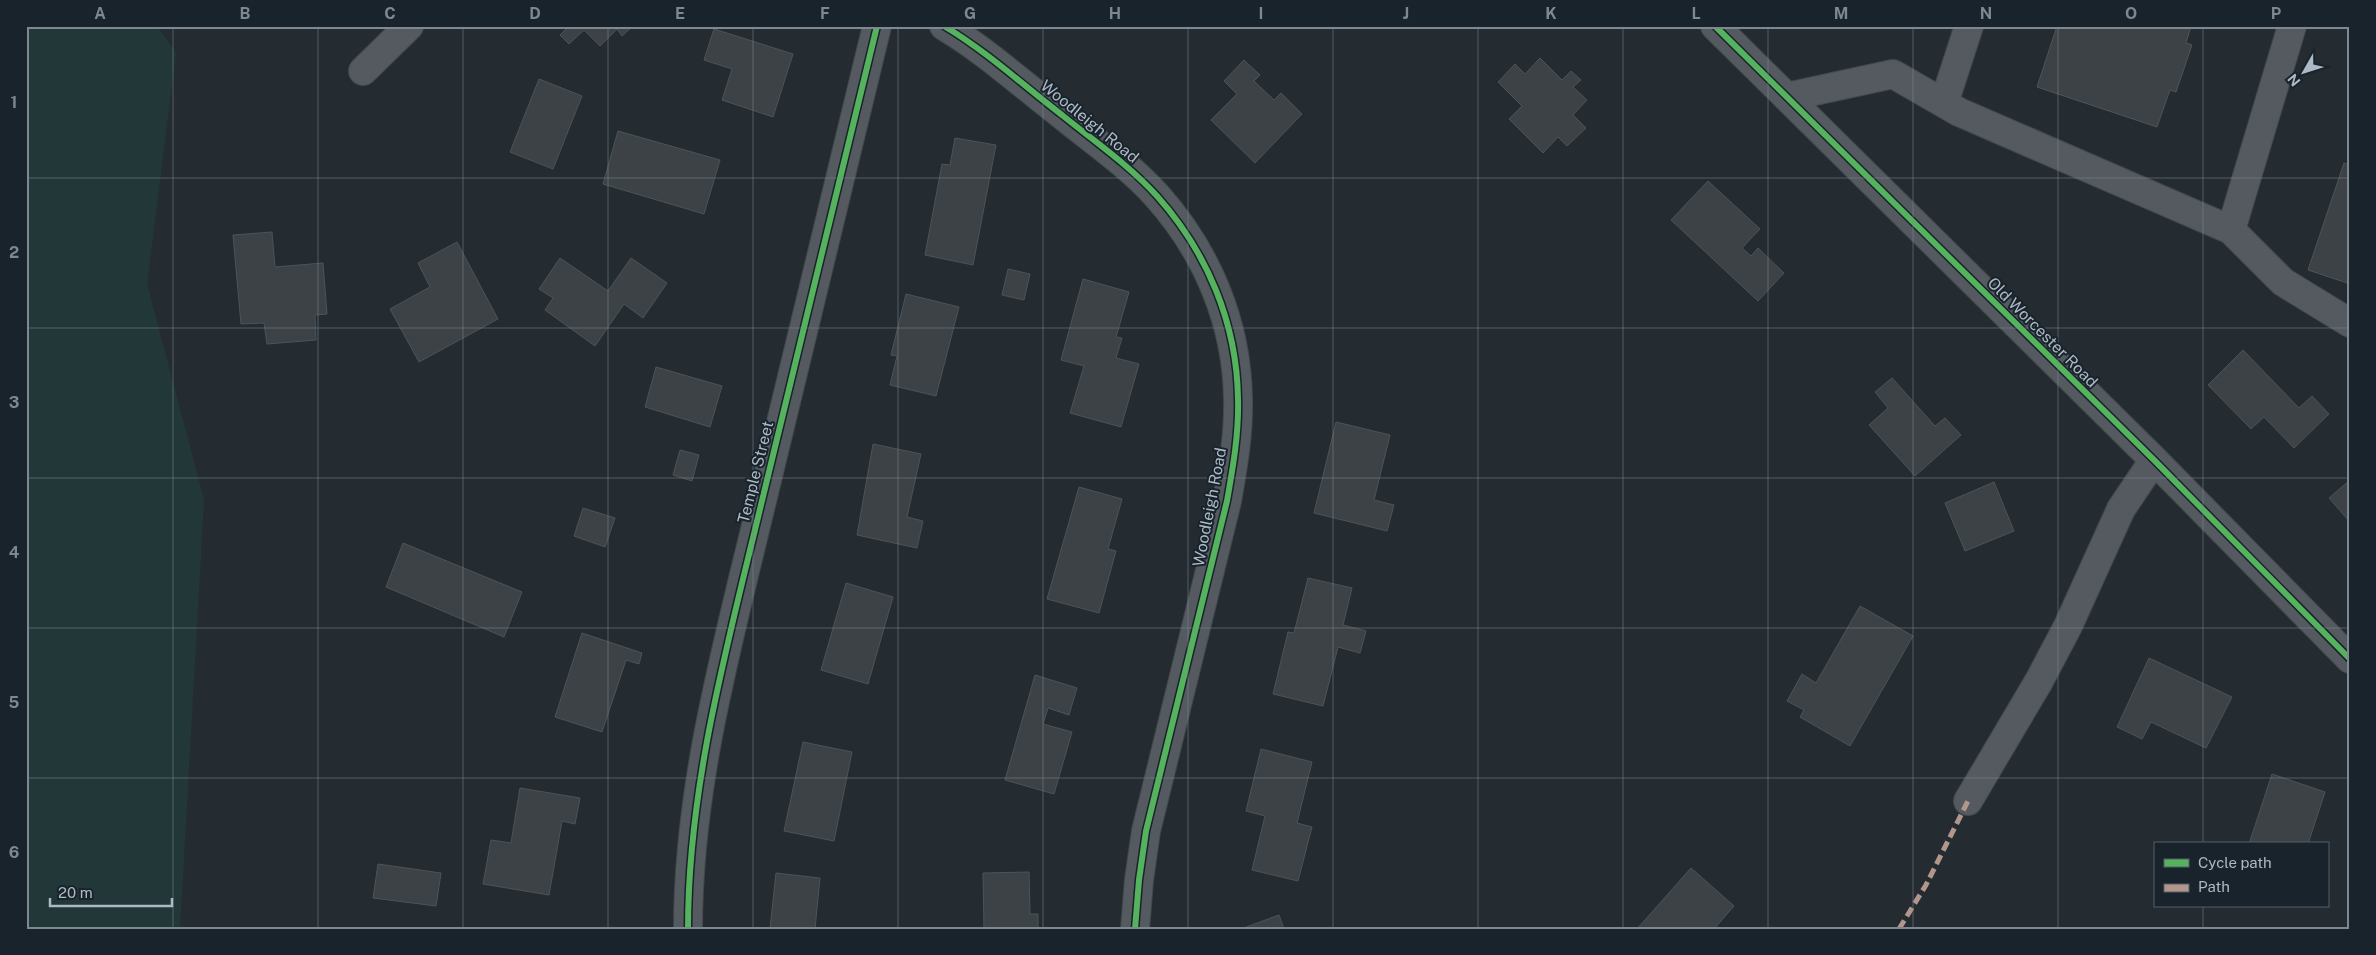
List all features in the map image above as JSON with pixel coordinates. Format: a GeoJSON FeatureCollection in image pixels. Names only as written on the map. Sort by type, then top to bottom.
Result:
{"type":"FeatureCollection","features":[{"type":"Feature","properties":{"kind":"street"},"geometry":{"type":"LineString","coordinates":[[363,71],[409,26]]}},
{"type":"Feature","properties":{"kind":"street","name":"Temple Street"},"geometry":{"type":"LineString","coordinates":[[688,929],[690,860],[698,797],[723,662],[877,26]]}},
{"type":"Feature","properties":{"kind":"street","name":"Woodleigh Road"},"geometry":{"type":"LineString","coordinates":[[944,26],[1122,162],[1156,195],[1185,230],[1210,274],[1226,318],[1236,359],[1239,400],[1235,453],[1227,501],[1146,832],[1139,880],[1135,929]]}},
{"type":"Feature","properties":{"kind":"street","name":"Old Worcester Road"},"geometry":{"type":"LineString","coordinates":[[1715,26],[2154,460],[2350,659]]}},
{"type":"Feature","properties":{"kind":"street"},"geometry":{"type":"LineString","coordinates":[[1944,102],[1969,26]]}},
{"type":"Feature","properties":{"kind":"street"},"geometry":{"type":"LineString","coordinates":[[2231,230],[2292,26]]}},
{"type":"Feature","properties":{"kind":"street"},"geometry":{"type":"LineString","coordinates":[[1787,97],[1893,74],[1959,112],[2231,230],[2283,282],[2350,323]]}},
{"type":"Feature","properties":{"kind":"street"},"geometry":{"type":"LineString","coordinates":[[1968,800],[2052,658],[2121,509],[2154,460]]}},
{"type":"Feature","properties":{"kind":"green space"},"geometry":{"type":"Polygon","coordinates":[[[26,26],[157,26],[176,53],[147,284],[204,500],[180,929],[26,929],[26,26]]]}},
{"type":"Feature","properties":{"kind":"building"},"geometry":{"type":"Polygon","coordinates":[[[569,26],[633,26],[622,36],[617,29],[600,46],[584,30],[569,44],[560,35],[569,26]]]}},
{"type":"Feature","properties":{"kind":"building"},"geometry":{"type":"Polygon","coordinates":[[[2057,26],[2191,26],[2186,43],[2192,45],[2176,92],[2170,90],[2157,127],[2037,87],[2057,26]]]}},
{"type":"Feature","properties":{"kind":"building"},"geometry":{"type":"Polygon","coordinates":[[[714,29],[793,54],[773,117],[722,100],[732,69],[704,60],[714,29]]]}},
{"type":"Feature","properties":{"kind":"building"},"geometry":{"type":"Polygon","coordinates":[[[1540,58],[1562,80],[1571,71],[1581,80],[1573,87],[1587,100],[1573,115],[1586,128],[1567,146],[1558,137],[1543,153],[1509,119],[1522,106],[1498,82],[1515,64],[1525,74],[1540,58]]]}},
{"type":"Feature","properties":{"kind":"building"},"geometry":{"type":"Polygon","coordinates":[[[1244,60],[1260,75],[1254,81],[1274,100],[1281,93],[1302,114],[1255,163],[1211,120],[1237,94],[1224,81],[1244,60]]]}},
{"type":"Feature","properties":{"kind":"building"},"geometry":{"type":"Polygon","coordinates":[[[539,79],[582,96],[553,169],[510,152],[539,79]]]}},
{"type":"Feature","properties":{"kind":"building"},"geometry":{"type":"Polygon","coordinates":[[[618,131],[720,160],[704,214],[603,184],[618,131]]]}},
{"type":"Feature","properties":{"kind":"building"},"geometry":{"type":"Polygon","coordinates":[[[955,138],[996,145],[973,265],[925,255],[942,164],[950,165],[955,138]]]}},
{"type":"Feature","properties":{"kind":"building"},"geometry":{"type":"Polygon","coordinates":[[[2344,163],[2350,165],[2350,284],[2308,270],[2344,163]]]}},
{"type":"Feature","properties":{"kind":"building"},"geometry":{"type":"Polygon","coordinates":[[[1708,181],[1760,229],[1742,248],[1751,256],[1758,248],[1784,273],[1758,301],[1671,220],[1708,181]]]}},
{"type":"Feature","properties":{"kind":"building"},"geometry":{"type":"Polygon","coordinates":[[[272,232],[275,267],[323,263],[327,314],[315,315],[316,340],[267,344],[264,323],[241,324],[233,235],[272,232]]]}},
{"type":"Feature","properties":{"kind":"building"},"geometry":{"type":"Polygon","coordinates":[[[457,242],[498,319],[419,362],[390,309],[430,287],[418,263],[457,242]]]}},
{"type":"Feature","properties":{"kind":"building"},"geometry":{"type":"Polygon","coordinates":[[[560,258],[608,291],[631,258],[667,283],[643,318],[624,304],[595,346],[545,310],[553,298],[539,289],[560,258]]]}},
{"type":"Feature","properties":{"kind":"building"},"geometry":{"type":"Polygon","coordinates":[[[1008,269],[1030,274],[1024,300],[1002,295],[1008,269]]]}},
{"type":"Feature","properties":{"kind":"building"},"geometry":{"type":"Polygon","coordinates":[[[1083,279],[1129,292],[1116,337],[1122,338],[1116,358],[1139,364],[1121,427],[1070,413],[1084,366],[1061,360],[1083,279]]]}},
{"type":"Feature","properties":{"kind":"building"},"geometry":{"type":"Polygon","coordinates":[[[906,294],[959,307],[936,396],[890,385],[897,356],[891,355],[906,294]]]}},
{"type":"Feature","properties":{"kind":"building"},"geometry":{"type":"Polygon","coordinates":[[[2243,350],[2299,408],[2312,396],[2329,414],[2294,448],[2264,417],[2251,429],[2208,385],[2243,350]]]}},
{"type":"Feature","properties":{"kind":"building"},"geometry":{"type":"Polygon","coordinates":[[[656,367],[722,386],[710,427],[645,407],[656,367]]]}},
{"type":"Feature","properties":{"kind":"building"},"geometry":{"type":"Polygon","coordinates":[[[1892,378],[1935,426],[1945,418],[1961,435],[1915,476],[1869,425],[1888,408],[1875,392],[1892,378]]]}},
{"type":"Feature","properties":{"kind":"building"},"geometry":{"type":"Polygon","coordinates":[[[1336,422],[1390,435],[1374,500],[1394,505],[1387,531],[1314,513],[1336,422]]]}},
{"type":"Feature","properties":{"kind":"building"},"geometry":{"type":"Polygon","coordinates":[[[873,444],[921,454],[907,517],[923,521],[917,548],[857,535],[873,444]]]}},
{"type":"Feature","properties":{"kind":"building"},"geometry":{"type":"Polygon","coordinates":[[[680,450],[699,455],[692,481],[673,475],[680,450]]]}},
{"type":"Feature","properties":{"kind":"building"},"geometry":{"type":"Polygon","coordinates":[[[2350,480],[2350,522],[2329,498],[2350,480]]]}},
{"type":"Feature","properties":{"kind":"building"},"geometry":{"type":"Polygon","coordinates":[[[1994,482],[2014,531],[1965,551],[1945,503],[1994,482]]]}},
{"type":"Feature","properties":{"kind":"building"},"geometry":{"type":"Polygon","coordinates":[[[1079,487],[1122,499],[1108,549],[1116,551],[1099,613],[1047,599],[1079,487]]]}},
{"type":"Feature","properties":{"kind":"building"},"geometry":{"type":"Polygon","coordinates":[[[583,508],[615,518],[605,547],[574,536],[583,508]]]}},
{"type":"Feature","properties":{"kind":"building"},"geometry":{"type":"Polygon","coordinates":[[[403,543],[522,592],[504,637],[386,587],[403,543]]]}},
{"type":"Feature","properties":{"kind":"building"},"geometry":{"type":"Polygon","coordinates":[[[1308,578],[1352,588],[1343,625],[1366,631],[1360,653],[1338,647],[1323,706],[1273,694],[1288,632],[1294,633],[1308,578]]]}},
{"type":"Feature","properties":{"kind":"building"},"geometry":{"type":"Polygon","coordinates":[[[846,583],[893,597],[868,684],[821,670],[846,583]]]}},
{"type":"Feature","properties":{"kind":"building"},"geometry":{"type":"Polygon","coordinates":[[[1860,606],[1913,636],[1850,746],[1800,717],[1804,710],[1787,701],[1802,674],[1816,683],[1860,606]]]}},
{"type":"Feature","properties":{"kind":"building"},"geometry":{"type":"Polygon","coordinates":[[[582,633],[642,653],[639,664],[626,660],[602,732],[555,717],[582,633]]]}},
{"type":"Feature","properties":{"kind":"building"},"geometry":{"type":"Polygon","coordinates":[[[2149,658],[2232,697],[2206,748],[2151,722],[2142,739],[2117,727],[2149,658]]]}},
{"type":"Feature","properties":{"kind":"building"},"geometry":{"type":"Polygon","coordinates":[[[1035,675],[1077,688],[1069,715],[1048,708],[1043,724],[1072,732],[1054,794],[1005,780],[1035,675]]]}},
{"type":"Feature","properties":{"kind":"building"},"geometry":{"type":"Polygon","coordinates":[[[803,742],[852,752],[834,841],[784,831],[803,742]]]}},
{"type":"Feature","properties":{"kind":"building"},"geometry":{"type":"Polygon","coordinates":[[[1261,749],[1312,762],[1297,823],[1312,827],[1298,881],[1252,870],[1265,816],[1246,811],[1261,749]]]}},
{"type":"Feature","properties":{"kind":"building"},"geometry":{"type":"Polygon","coordinates":[[[2272,774],[2325,792],[2309,842],[2250,842],[2272,774]]]}},
{"type":"Feature","properties":{"kind":"building"},"geometry":{"type":"Polygon","coordinates":[[[520,788],[580,798],[575,824],[562,821],[549,895],[483,884],[491,840],[511,843],[520,788]]]}},
{"type":"Feature","properties":{"kind":"building"},"geometry":{"type":"Polygon","coordinates":[[[378,864],[441,873],[436,906],[373,898],[378,864]]]}},
{"type":"Feature","properties":{"kind":"building"},"geometry":{"type":"Polygon","coordinates":[[[1691,868],[1734,906],[1714,929],[1637,929],[1691,868]]]}},
{"type":"Feature","properties":{"kind":"building"},"geometry":{"type":"Polygon","coordinates":[[[1029,872],[1030,914],[1038,914],[1038,929],[984,929],[983,873],[1029,872]]]}},
{"type":"Feature","properties":{"kind":"building"},"geometry":{"type":"Polygon","coordinates":[[[776,873],[820,878],[815,929],[770,929],[776,873]]]}},
{"type":"Feature","properties":{"kind":"building"},"geometry":{"type":"Polygon","coordinates":[[[1279,915],[1284,929],[1241,929],[1279,915]]]}},
{"type":"Feature","properties":{"kind":"marked path"},"geometry":{"type":"LineString","coordinates":[[1899,929],[1926,885],[1968,801]]}},
{"type":"Feature","properties":{"kind":"cycle path"},"geometry":{"type":"LineString","coordinates":[[688,929],[695,822],[712,717],[735,613],[877,26]]}},
{"type":"Feature","properties":{"kind":"cycle path"},"geometry":{"type":"LineString","coordinates":[[944,26],[990,57],[1111,154],[1157,196],[1191,241],[1204,265],[1216,290],[1232,343],[1236,371],[1238,412],[1237,437],[1227,501],[1146,831],[1135,929]]}},
{"type":"Feature","properties":{"kind":"cycle path"},"geometry":{"type":"LineString","coordinates":[[1715,26],[2154,460],[2350,659]]}}]}
